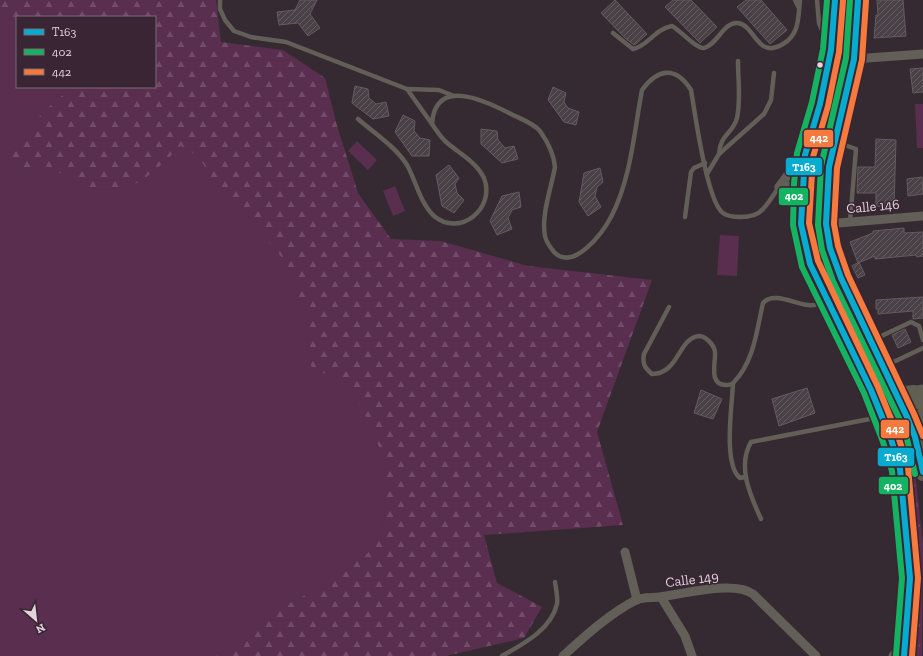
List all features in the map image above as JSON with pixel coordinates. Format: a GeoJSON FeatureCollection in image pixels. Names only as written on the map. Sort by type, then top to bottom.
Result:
{"type":"FeatureCollection","features":[{"type":"Feature","properties":{"kind":"main road"},"geometry":{"type":"LineString","coordinates":[[835,0],[831,50],[820,104],[805,155],[800,213],[806,250],[828,303],[869,386],[882,416],[900,469],[906,514],[910,578],[904,656]]}},
{"type":"Feature","properties":{"kind":"main road"},"geometry":{"type":"LineString","coordinates":[[858,0],[854,59],[835,141],[827,184],[826,224],[834,261],[902,403],[915,437],[923,474]]}},
{"type":"Feature","properties":{"kind":"main road"},"geometry":{"type":"LineString","coordinates":[[869,386],[882,384],[886,371]]}},
{"type":"Feature","properties":{"kind":"main road"},"geometry":{"type":"LineString","coordinates":[[869,386],[882,397],[902,403],[923,403]]}},
{"type":"Feature","properties":{"kind":"main road"},"geometry":{"type":"LineString","coordinates":[[896,390],[905,393],[918,392]]}},
{"type":"Feature","properties":{"kind":"main road"},"geometry":{"type":"LineString","coordinates":[[888,431],[893,415],[902,403],[918,392]]}},
{"type":"Feature","properties":{"kind":"main road"},"geometry":{"type":"LineString","coordinates":[[915,437],[918,423],[923,414]]}},
{"type":"Feature","properties":{"kind":"street"},"geometry":{"type":"LineString","coordinates":[[854,59],[923,54]]}},
{"type":"Feature","properties":{"kind":"street"},"geometry":{"type":"LineString","coordinates":[[779,187],[796,164],[805,155]]}},
{"type":"Feature","properties":{"kind":"street"},"geometry":{"type":"LineString","coordinates":[[779,187],[783,185],[788,186],[793,203],[800,213]]}},
{"type":"Feature","properties":{"kind":"street","name":"Calle 146"},"geometry":{"type":"LineString","coordinates":[[826,224],[923,216]]}},
{"type":"Feature","properties":{"kind":"street"},"geometry":{"type":"LineString","coordinates":[[625,552],[637,600]]}},
{"type":"Feature","properties":{"kind":"street","name":"Calle 149"},"geometry":{"type":"LineString","coordinates":[[563,656],[594,628],[637,600],[698,590],[738,588],[753,594],[816,656]]}},
{"type":"Feature","properties":{"kind":"street"},"geometry":{"type":"LineString","coordinates":[[661,597],[685,636],[692,656]]}},
{"type":"Feature","properties":{"kind":"street"},"geometry":{"type":"LineString","coordinates":[[893,656],[906,640]]}},
{"type":"Feature","properties":{"kind":"lane"},"geometry":{"type":"LineString","coordinates":[[220,0],[220,9],[225,20],[234,31],[251,37],[286,42],[408,89],[439,90],[454,96]]}},
{"type":"Feature","properties":{"kind":"lane"},"geometry":{"type":"LineString","coordinates":[[795,0],[799,8]]}},
{"type":"Feature","properties":{"kind":"lane"},"geometry":{"type":"LineString","coordinates":[[613,33],[629,48],[633,49],[641,47],[658,31],[672,26],[698,46],[703,48],[708,46],[730,25],[737,22],[742,24],[760,43],[771,48],[785,43],[791,37],[799,21],[800,0]]}},
{"type":"Feature","properties":{"kind":"lane"},"geometry":{"type":"LineString","coordinates":[[817,0],[819,23],[824,39],[831,50]]}},
{"type":"Feature","properties":{"kind":"lane"},"geometry":{"type":"LineString","coordinates":[[719,154],[722,140],[733,127],[737,118],[739,92],[738,61]]}},
{"type":"Feature","properties":{"kind":"lane"},"geometry":{"type":"LineString","coordinates":[[432,124],[435,106],[441,101],[454,96],[467,95],[485,102],[534,126],[539,131],[554,158],[555,167],[544,225],[545,238],[549,246],[556,254],[565,257],[576,255],[588,247],[602,233],[612,216],[626,177],[642,90],[650,79],[661,73],[675,73],[684,80],[691,90],[707,174],[716,205],[723,214],[735,217],[749,217],[756,214],[763,210],[779,187]]}},
{"type":"Feature","properties":{"kind":"lane"},"geometry":{"type":"LineString","coordinates":[[707,174],[719,154],[764,114],[771,100],[774,73]]}},
{"type":"Feature","properties":{"kind":"lane"},"geometry":{"type":"LineString","coordinates":[[358,119],[403,160],[431,212],[448,224],[462,224],[470,220],[478,212],[484,202],[485,180],[469,159],[445,141],[408,89]]}},
{"type":"Feature","properties":{"kind":"lane"},"geometry":{"type":"LineString","coordinates":[[835,141],[856,149],[850,222]]}},
{"type":"Feature","properties":{"kind":"lane"},"geometry":{"type":"LineString","coordinates":[[685,217],[691,172],[694,168],[705,163]]}},
{"type":"Feature","properties":{"kind":"lane"},"geometry":{"type":"LineString","coordinates":[[746,477],[740,478],[735,474],[731,464],[730,426],[733,384],[754,346],[763,303],[766,299],[773,298],[808,305],[828,303]]}},
{"type":"Feature","properties":{"kind":"lane"},"geometry":{"type":"LineString","coordinates":[[669,307],[644,354],[643,362],[646,369],[652,374],[662,373],[675,361],[686,343],[701,336],[708,339],[715,352],[713,367],[716,379],[722,385],[733,384]]}},
{"type":"Feature","properties":{"kind":"lane"},"geometry":{"type":"LineString","coordinates":[[871,341],[911,322],[918,326],[923,340]]}},
{"type":"Feature","properties":{"kind":"lane"},"geometry":{"type":"LineString","coordinates":[[886,371],[923,348]]}},
{"type":"Feature","properties":{"kind":"lane"},"geometry":{"type":"LineString","coordinates":[[761,519],[746,477],[746,451],[751,442],[882,416]]}},
{"type":"Feature","properties":{"kind":"lane"},"geometry":{"type":"LineString","coordinates":[[502,656],[530,640],[541,630],[554,613],[557,602],[555,582]]}},
{"type":"Feature","properties":{"kind":"green space"},"geometry":{"type":"Polygon","coordinates":[[[0,0],[216,0],[221,42],[283,50],[325,78],[336,122],[358,193],[391,239],[441,241],[528,266],[652,280],[597,432],[623,525],[484,535],[497,583],[542,607],[524,638],[446,656],[0,656],[0,0]]]}},
{"type":"Feature","properties":{"kind":"green space"},"geometry":{"type":"Polygon","coordinates":[[[839,0],[852,0],[849,52],[844,83],[828,138],[822,166],[819,194],[860,330],[882,380],[873,374],[821,276],[809,242],[806,223],[809,163],[839,0]]]}},
{"type":"Feature","properties":{"kind":"green space"},"geometry":{"type":"Polygon","coordinates":[[[0,8],[16,23],[16,88],[68,88],[64,94],[45,110],[27,131],[13,152],[10,170],[56,172],[63,174],[83,186],[100,190],[114,190],[127,187],[149,176],[181,146],[199,157],[217,187],[239,205],[283,259],[304,310],[309,334],[306,352],[313,371],[336,376],[348,384],[370,425],[385,462],[385,510],[383,529],[369,552],[324,585],[266,616],[226,650],[215,656],[0,656],[0,8]]]}},
{"type":"Feature","properties":{"kind":"green space"},"geometry":{"type":"Polygon","coordinates":[[[915,104],[923,104],[923,148],[917,148],[915,104]]]}},
{"type":"Feature","properties":{"kind":"green space"},"geometry":{"type":"Polygon","coordinates":[[[357,141],[377,160],[368,170],[348,151],[357,141]]]}},
{"type":"Feature","properties":{"kind":"green space"},"geometry":{"type":"Polygon","coordinates":[[[395,186],[405,211],[393,216],[383,191],[395,186]]]}},
{"type":"Feature","properties":{"kind":"green space"},"geometry":{"type":"Polygon","coordinates":[[[720,235],[739,236],[737,276],[717,275],[720,235]]]}},
{"type":"Feature","properties":{"kind":"green space"},"geometry":{"type":"Polygon","coordinates":[[[904,431],[915,472],[923,544],[922,656],[910,656],[894,433],[904,431]]]}},
{"type":"Feature","properties":{"kind":"building"},"geometry":{"type":"Polygon","coordinates":[[[300,0],[317,0],[310,14],[320,28],[308,36],[298,23],[279,25],[277,12],[295,10],[300,0]]]}},
{"type":"Feature","properties":{"kind":"building"},"geometry":{"type":"Polygon","coordinates":[[[615,0],[647,34],[634,45],[625,38],[601,13],[615,0]]]}},
{"type":"Feature","properties":{"kind":"building"},"geometry":{"type":"Polygon","coordinates":[[[673,0],[691,0],[717,27],[700,43],[665,7],[673,0]]]}},
{"type":"Feature","properties":{"kind":"building"},"geometry":{"type":"Polygon","coordinates":[[[746,0],[761,0],[787,30],[770,44],[737,7],[746,0]]]}},
{"type":"Feature","properties":{"kind":"building"},"geometry":{"type":"Polygon","coordinates":[[[877,0],[903,0],[906,36],[874,38],[876,15],[878,15],[877,0]]]}},
{"type":"Feature","properties":{"kind":"building"},"geometry":{"type":"Polygon","coordinates":[[[923,68],[923,92],[913,93],[910,69],[923,68]]]}},
{"type":"Feature","properties":{"kind":"building"},"geometry":{"type":"Polygon","coordinates":[[[355,86],[368,89],[369,98],[376,104],[386,102],[389,116],[373,119],[352,103],[355,86]]]}},
{"type":"Feature","properties":{"kind":"building"},"geometry":{"type":"Polygon","coordinates":[[[553,87],[566,93],[564,102],[568,108],[579,112],[576,125],[564,122],[548,100],[553,87]]]}},
{"type":"Feature","properties":{"kind":"building"},"geometry":{"type":"Polygon","coordinates":[[[403,115],[415,121],[414,131],[420,138],[430,140],[429,156],[412,156],[395,132],[403,115]]]}},
{"type":"Feature","properties":{"kind":"building"},"geometry":{"type":"Polygon","coordinates":[[[481,129],[497,131],[498,140],[505,148],[514,146],[518,159],[502,163],[481,144],[481,129]]]}},
{"type":"Feature","properties":{"kind":"building"},"geometry":{"type":"Polygon","coordinates":[[[876,139],[896,140],[894,207],[876,206],[876,193],[857,193],[858,167],[875,167],[876,139]]]}},
{"type":"Feature","properties":{"kind":"building"},"geometry":{"type":"Polygon","coordinates":[[[449,165],[459,178],[455,184],[457,193],[464,200],[454,213],[442,206],[436,175],[449,165]]]}},
{"type":"Feature","properties":{"kind":"building"},"geometry":{"type":"Polygon","coordinates":[[[600,168],[603,182],[597,187],[595,196],[601,207],[588,216],[579,202],[584,173],[600,168]]]}},
{"type":"Feature","properties":{"kind":"building"},"geometry":{"type":"Polygon","coordinates":[[[922,177],[923,194],[908,196],[907,179],[922,177]]]}},
{"type":"Feature","properties":{"kind":"building"},"geometry":{"type":"Polygon","coordinates":[[[519,192],[521,207],[512,210],[508,218],[512,229],[497,235],[490,221],[502,196],[519,192]]]}},
{"type":"Feature","properties":{"kind":"building"},"geometry":{"type":"Polygon","coordinates":[[[904,228],[904,233],[923,232],[923,256],[917,257],[916,255],[875,259],[875,256],[858,263],[850,242],[873,233],[873,231],[904,228]]]}},
{"type":"Feature","properties":{"kind":"building"},"geometry":{"type":"Polygon","coordinates":[[[859,262],[865,275],[858,278],[852,266],[859,262]]]}},
{"type":"Feature","properties":{"kind":"building"},"geometry":{"type":"Polygon","coordinates":[[[923,297],[923,318],[913,319],[913,311],[878,314],[878,309],[876,309],[876,300],[923,297]]]}},
{"type":"Feature","properties":{"kind":"building"},"geometry":{"type":"Polygon","coordinates":[[[905,329],[911,342],[898,348],[892,335],[905,329]]]}},
{"type":"Feature","properties":{"kind":"building"},"geometry":{"type":"Polygon","coordinates":[[[807,388],[815,413],[779,426],[772,399],[807,388]]]}},
{"type":"Feature","properties":{"kind":"building"},"geometry":{"type":"Polygon","coordinates":[[[701,390],[722,399],[713,419],[694,413],[701,390]]]}},
{"type":"Feature","properties":{"kind":"transit line","name":"402"},"geometry":{"type":"LineString","coordinates":[[827,0],[823,49],[812,102],[797,153],[794,184],[793,225],[802,267],[864,393],[883,442],[892,471],[902,578],[896,655]]}},
{"type":"Feature","properties":{"kind":"transit line","name":"T163"},"geometry":{"type":"LineString","coordinates":[[835,0],[831,50],[820,104],[805,155],[801,224],[810,264],[871,390],[891,439],[900,469],[910,578],[904,656]]}},
{"type":"Feature","properties":{"kind":"transit line","name":"402"},"geometry":{"type":"LineString","coordinates":[[850,0],[846,58],[821,166],[818,225],[822,250],[833,281],[900,420],[907,439],[915,474]]}},
{"type":"Feature","properties":{"kind":"transit line","name":"T163"},"geometry":{"type":"LineString","coordinates":[[858,0],[854,59],[829,167],[826,224],[830,248],[841,278],[907,417],[915,437],[923,472]]}},
{"type":"Feature","properties":{"kind":"transit line","name":"442"},"geometry":{"type":"LineString","coordinates":[[843,1],[839,52],[828,106],[813,157],[809,223],[818,261],[878,387],[898,436],[908,467],[918,578],[912,656]]}},
{"type":"Feature","properties":{"kind":"transit line","name":"442"},"geometry":{"type":"LineString","coordinates":[[866,1],[862,60],[837,168],[834,224],[838,246],[848,275],[923,436]]}}]}
